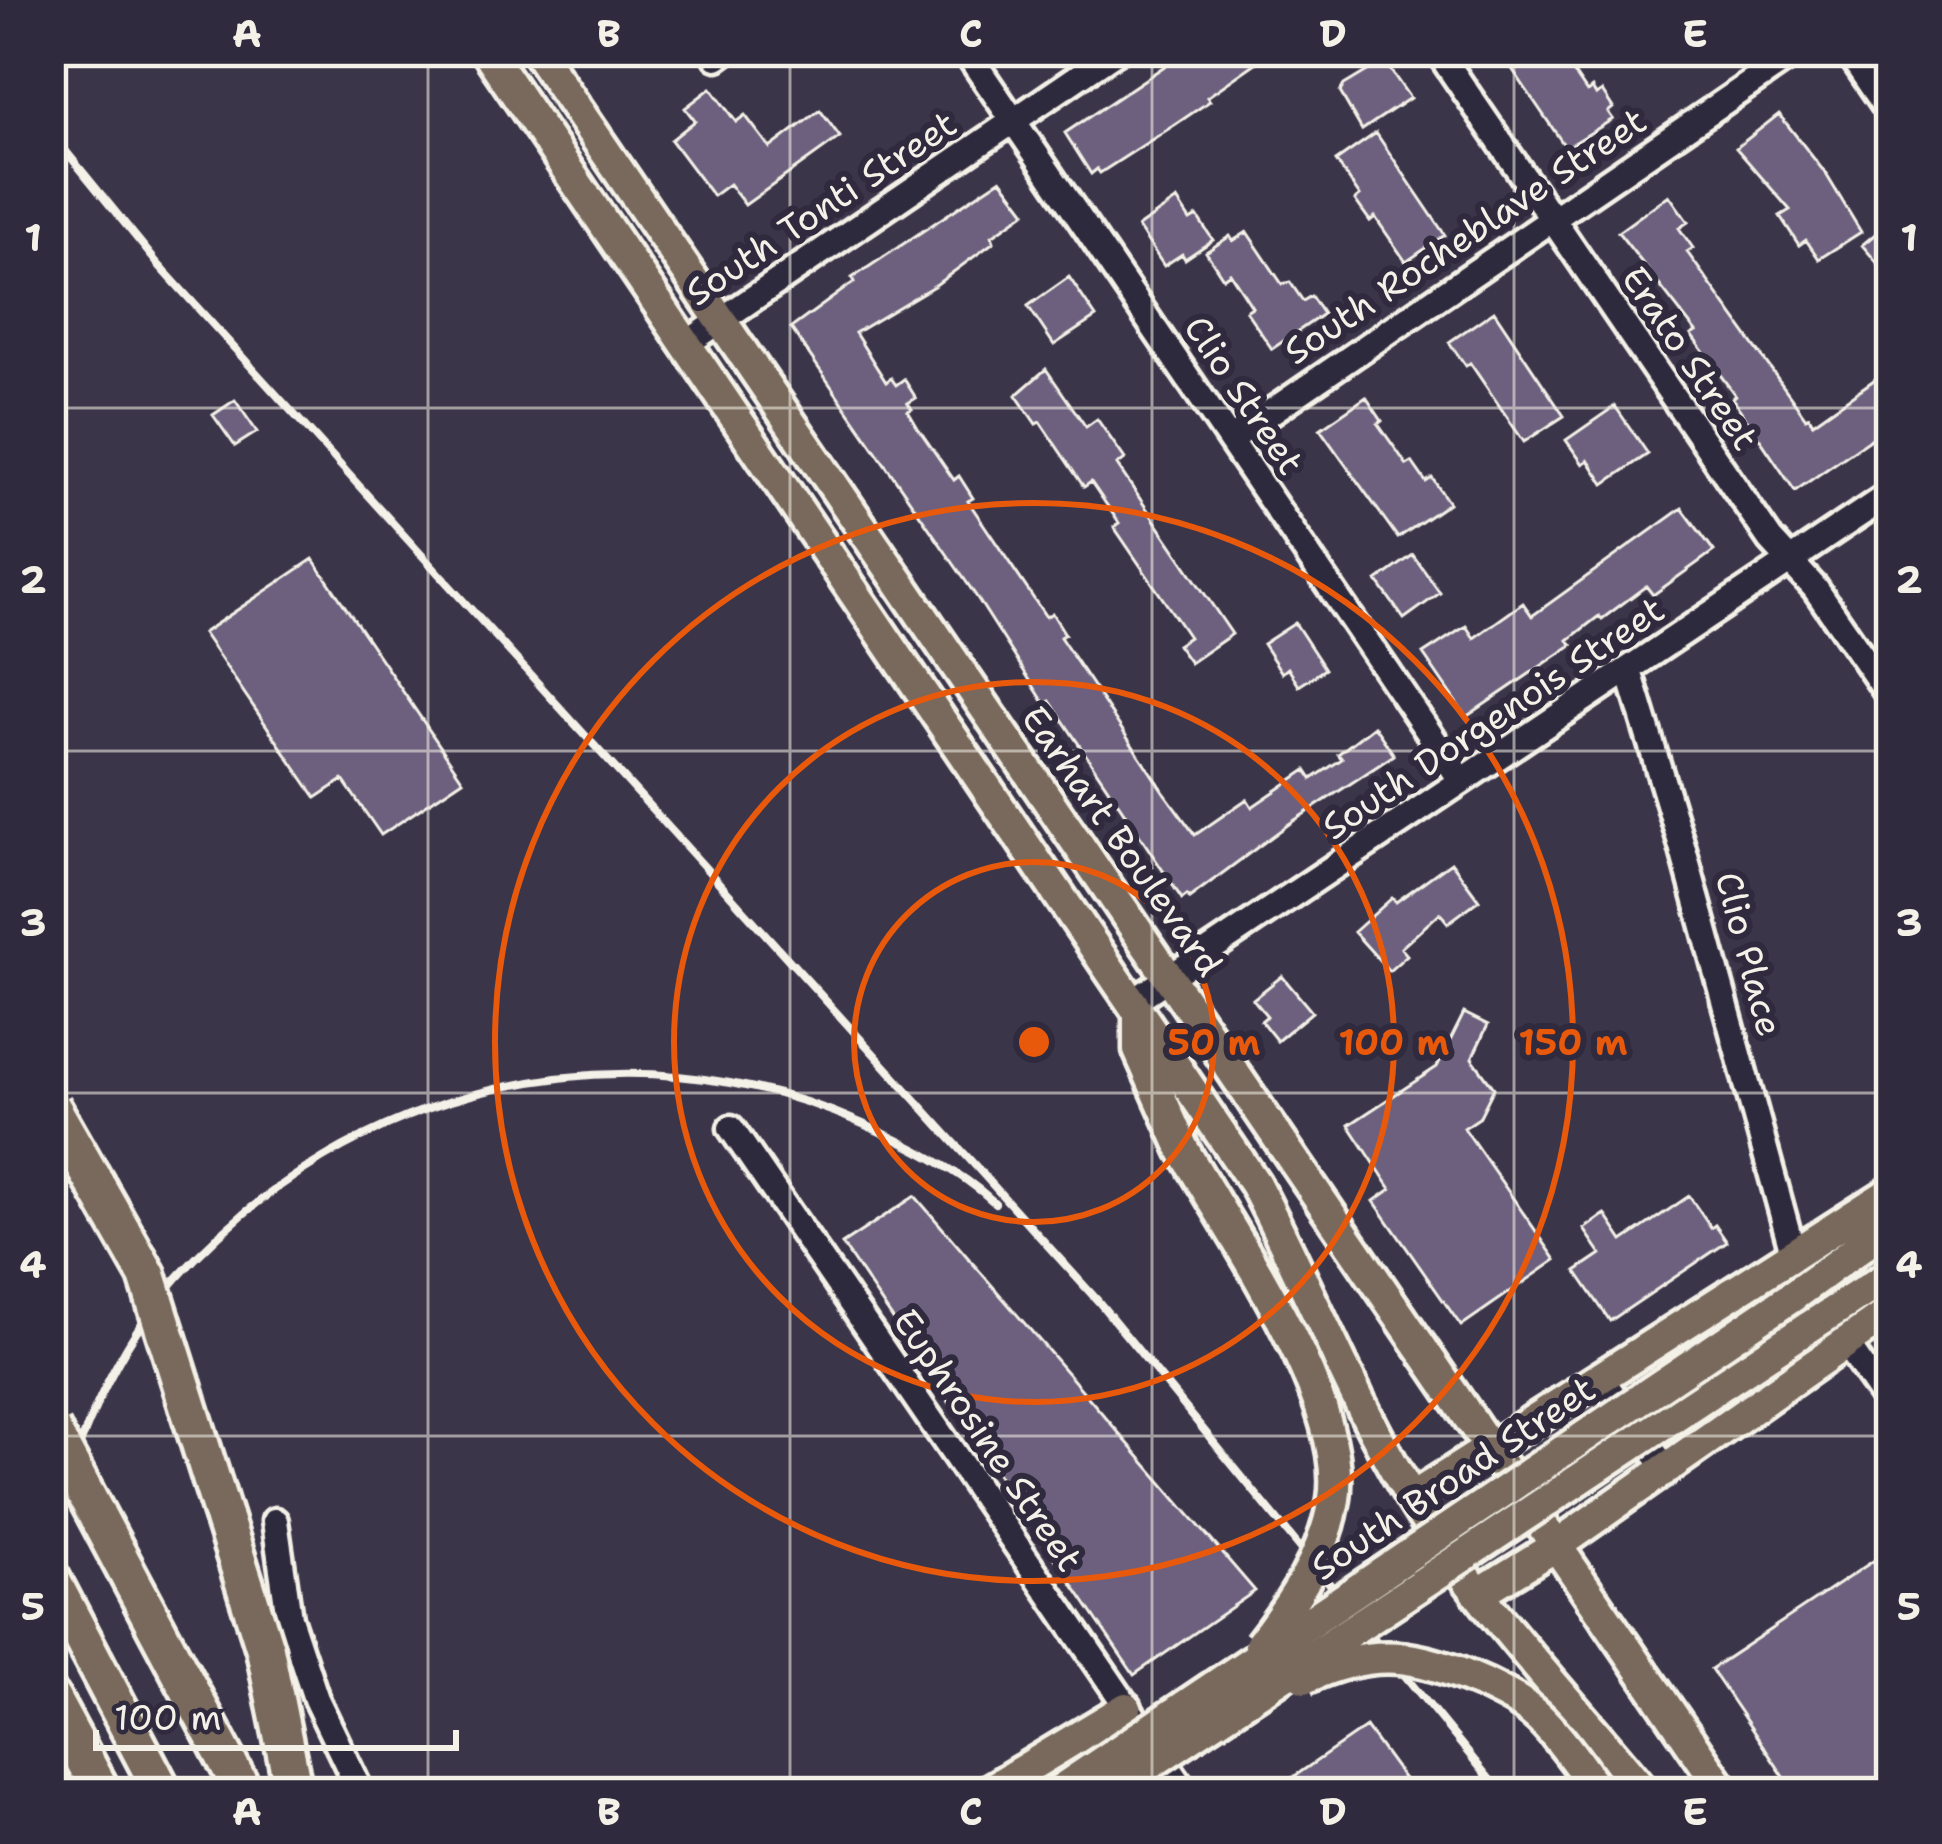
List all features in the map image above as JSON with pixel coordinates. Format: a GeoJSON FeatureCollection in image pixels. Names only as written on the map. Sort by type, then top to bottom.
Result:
{"type":"FeatureCollection","features":[{"type":"Feature","properties":{"kind":"highway"},"geometry":{"type":"LineString","coordinates":[[51,1106],[147,1275],[265,1649],[294,1793]]}},
{"type":"Feature","properties":{"kind":"highway"},"geometry":{"type":"LineString","coordinates":[[51,1430],[244,1793]]}},
{"type":"Feature","properties":{"kind":"highway"},"geometry":{"type":"LineString","coordinates":[[51,1579],[163,1793]]}},
{"type":"Feature","properties":{"kind":"highway"},"geometry":{"type":"LineString","coordinates":[[51,1698],[101,1793]]}},
{"type":"Feature","properties":{"kind":"main road"},"geometry":{"type":"LineString","coordinates":[[487,51],[1255,1184],[1349,1384],[1412,1498],[1533,1666],[1645,1793]]}},
{"type":"Feature","properties":{"kind":"main road","name":"Earhart Boulevard"},"geometry":{"type":"LineString","coordinates":[[537,51],[1725,1793]]}},
{"type":"Feature","properties":{"kind":"main road"},"geometry":{"type":"LineString","coordinates":[[905,666],[939,644]]}},
{"type":"Feature","properties":{"kind":"main road"},"geometry":{"type":"LineString","coordinates":[[1136,1006],[1139,1050],[1183,1149],[1298,1351],[1333,1454],[1335,1496],[1323,1544],[1303,1585],[1243,1667]]}},
{"type":"Feature","properties":{"kind":"main road"},"geometry":{"type":"LineString","coordinates":[[1412,1498],[1891,1192]]}},
{"type":"Feature","properties":{"kind":"main road","name":"South Broad Street"},"geometry":{"type":"LineString","coordinates":[[1056,1793],[1793,1296],[1891,1224]]}},
{"type":"Feature","properties":{"kind":"main road","name":"South Broad Street"},"geometry":{"type":"LineString","coordinates":[[1106,1793],[1891,1274]]}},
{"type":"Feature","properties":{"kind":"main road"},"geometry":{"type":"LineString","coordinates":[[1478,1594],[1557,1545],[1891,1311]]}},
{"type":"Feature","properties":{"kind":"main road"},"geometry":{"type":"LineString","coordinates":[[1234,1711],[1350,1661],[1379,1655],[1412,1658],[1454,1670],[1523,1704],[1540,1718],[1599,1793]]}},
{"type":"Feature","properties":{"kind":"main road"},"geometry":{"type":"LineString","coordinates":[[989,1791],[1126,1708]]}},
{"type":"Feature","properties":{"kind":"street","name":"Clio Street"},"geometry":{"type":"LineString","coordinates":[[966,51],[1461,780]]}},
{"type":"Feature","properties":{"kind":"street","name":"South Tonti Street"},"geometry":{"type":"LineString","coordinates":[[686,344],[1116,51]]}},
{"type":"Feature","properties":{"kind":"street","name":"Erato Street"},"geometry":{"type":"LineString","coordinates":[[1438,51],[1770,539],[1816,588],[1891,698]]}},
{"type":"Feature","properties":{"kind":"street","name":"South Rocheblave Street"},"geometry":{"type":"LineString","coordinates":[[1230,440],[1798,51]]}},
{"type":"Feature","properties":{"kind":"street"},"geometry":{"type":"LineString","coordinates":[[1848,51],[1891,114]]}},
{"type":"Feature","properties":{"kind":"street","name":"South Dorgenois Street"},"geometry":{"type":"LineString","coordinates":[[1136,1006],[1461,780],[1891,493]]}},
{"type":"Feature","properties":{"kind":"street","name":"Clio Place"},"geometry":{"type":"LineString","coordinates":[[1629,671],[1794,1256]]}},
{"type":"Feature","properties":{"kind":"street","name":"Euphrosine Street"},"geometry":{"type":"LineString","coordinates":[[730,1128],[1186,1793]]}},
{"type":"Feature","properties":{"kind":"street"},"geometry":{"type":"LineString","coordinates":[[1847,1344],[1891,1408]]}},
{"type":"Feature","properties":{"kind":"street"},"geometry":{"type":"LineString","coordinates":[[1600,1377],[1666,1469]]}},
{"type":"Feature","properties":{"kind":"street"},"geometry":{"type":"LineString","coordinates":[[275,1521],[289,1618],[316,1699],[361,1793]]}},
{"type":"Feature","properties":{"kind":"street"},"geometry":{"type":"LineString","coordinates":[[1084,1793],[1292,1654]]}},
{"type":"Feature","properties":{"kind":"building"},"geometry":{"type":"Polygon","coordinates":[[[1187,51],[1273,51],[1176,124],[1100,173],[1097,169],[1091,174],[1065,133],[1187,51]]]}},
{"type":"Feature","properties":{"kind":"building"},"geometry":{"type":"Polygon","coordinates":[[[1500,51],[1559,51],[1587,92],[1592,88],[1596,95],[1602,91],[1613,108],[1608,112],[1613,119],[1566,148],[1500,51]]]}},
{"type":"Feature","properties":{"kind":"building"},"geometry":{"type":"Polygon","coordinates":[[[1384,61],[1410,98],[1362,130],[1340,92],[1384,61]]]}},
{"type":"Feature","properties":{"kind":"building"},"geometry":{"type":"Polygon","coordinates":[[[711,88],[736,122],[745,115],[770,148],[820,110],[840,137],[745,205],[729,184],[713,196],[671,140],[695,121],[685,108],[711,88]]]}},
{"type":"Feature","properties":{"kind":"building"},"geometry":{"type":"Polygon","coordinates":[[[1779,114],[1826,174],[1861,232],[1819,259],[1806,240],[1799,245],[1780,216],[1790,210],[1736,148],[1779,114]]]}},
{"type":"Feature","properties":{"kind":"building"},"geometry":{"type":"Polygon","coordinates":[[[1376,133],[1445,235],[1406,262],[1375,217],[1370,221],[1355,200],[1360,196],[1336,161],[1376,133]]]}},
{"type":"Feature","properties":{"kind":"building"},"geometry":{"type":"Polygon","coordinates":[[[1001,179],[1026,212],[937,284],[855,333],[886,382],[891,378],[896,385],[904,379],[916,398],[908,403],[912,409],[908,411],[918,428],[954,480],[959,476],[973,498],[968,501],[1046,617],[1052,613],[1065,634],[1060,637],[1165,794],[1195,835],[1247,799],[1252,807],[1306,770],[1312,779],[1342,759],[1338,754],[1374,726],[1394,755],[1189,898],[1182,899],[1050,701],[1045,704],[791,328],[854,282],[852,278],[1001,179]]]}},
{"type":"Feature","properties":{"kind":"building"},"geometry":{"type":"Polygon","coordinates":[[[1669,195],[1688,222],[1679,228],[1693,248],[1687,252],[1806,418],[1813,423],[1891,368],[1891,425],[1795,491],[1691,335],[1696,332],[1618,232],[1669,195]]]}},
{"type":"Feature","properties":{"kind":"building"},"geometry":{"type":"Polygon","coordinates":[[[1177,200],[1190,220],[1197,216],[1213,240],[1185,259],[1182,254],[1164,266],[1138,227],[1177,200]]]}},
{"type":"Feature","properties":{"kind":"building"},"geometry":{"type":"Polygon","coordinates":[[[1891,221],[1891,279],[1862,245],[1891,221]]]}},
{"type":"Feature","properties":{"kind":"building"},"geometry":{"type":"Polygon","coordinates":[[[1247,232],[1282,284],[1290,282],[1303,301],[1311,296],[1323,314],[1272,349],[1246,311],[1252,307],[1230,273],[1223,278],[1206,252],[1230,236],[1233,241],[1247,232]]]}},
{"type":"Feature","properties":{"kind":"building"},"geometry":{"type":"Polygon","coordinates":[[[1069,277],[1096,317],[1054,345],[1028,306],[1069,277]]]}},
{"type":"Feature","properties":{"kind":"building"},"geometry":{"type":"Polygon","coordinates":[[[1494,311],[1564,416],[1524,442],[1470,363],[1466,366],[1449,342],[1494,311]]]}},
{"type":"Feature","properties":{"kind":"building"},"geometry":{"type":"Polygon","coordinates":[[[1046,369],[1086,427],[1097,419],[1125,459],[1117,465],[1232,634],[1190,663],[1177,645],[1189,637],[1114,527],[1119,523],[1091,482],[1084,487],[1016,395],[1046,369]]]}},
{"type":"Feature","properties":{"kind":"building"},"geometry":{"type":"Polygon","coordinates":[[[1366,397],[1382,421],[1378,424],[1407,465],[1412,462],[1426,482],[1432,478],[1449,503],[1398,538],[1320,429],[1366,397]]]}},
{"type":"Feature","properties":{"kind":"building"},"geometry":{"type":"Polygon","coordinates":[[[235,400],[257,432],[235,446],[213,415],[235,400]]]}},
{"type":"Feature","properties":{"kind":"building"},"geometry":{"type":"Polygon","coordinates":[[[1615,406],[1648,454],[1604,484],[1566,440],[1615,406]]]}},
{"type":"Feature","properties":{"kind":"building"},"geometry":{"type":"Polygon","coordinates":[[[1682,508],[1714,551],[1653,595],[1646,586],[1602,619],[1599,616],[1568,640],[1572,645],[1466,717],[1423,654],[1466,626],[1474,638],[1523,603],[1532,616],[1682,508]]]}},
{"type":"Feature","properties":{"kind":"building"},"geometry":{"type":"Polygon","coordinates":[[[1413,555],[1440,593],[1404,619],[1377,581],[1413,555]]]}},
{"type":"Feature","properties":{"kind":"building"},"geometry":{"type":"Polygon","coordinates":[[[313,559],[463,780],[381,835],[343,780],[316,798],[203,633],[313,559]]]}},
{"type":"Feature","properties":{"kind":"building"},"geometry":{"type":"Polygon","coordinates":[[[1295,623],[1325,669],[1299,686],[1288,668],[1282,673],[1263,644],[1295,623]]]}},
{"type":"Feature","properties":{"kind":"building"},"geometry":{"type":"Polygon","coordinates":[[[1451,862],[1479,900],[1448,923],[1440,913],[1401,948],[1407,955],[1389,971],[1354,932],[1392,898],[1396,902],[1451,862]]]}},
{"type":"Feature","properties":{"kind":"building"},"geometry":{"type":"Polygon","coordinates":[[[1282,976],[1312,1012],[1277,1041],[1261,1021],[1267,1016],[1253,999],[1282,976]]]}},
{"type":"Feature","properties":{"kind":"building"},"geometry":{"type":"Polygon","coordinates":[[[1464,1013],[1488,1025],[1472,1058],[1494,1088],[1479,1118],[1464,1128],[1556,1260],[1461,1326],[1374,1201],[1391,1189],[1349,1125],[1437,1067],[1464,1013]]]}},
{"type":"Feature","properties":{"kind":"building"},"geometry":{"type":"Polygon","coordinates":[[[915,1196],[1255,1591],[1134,1675],[842,1244],[915,1196]]]}},
{"type":"Feature","properties":{"kind":"building"},"geometry":{"type":"Polygon","coordinates":[[[1689,1196],[1727,1242],[1610,1321],[1576,1271],[1601,1254],[1584,1229],[1605,1214],[1623,1241],[1689,1196]]]}},
{"type":"Feature","properties":{"kind":"building"},"geometry":{"type":"Polygon","coordinates":[[[1891,1549],[1891,1793],[1795,1793],[1711,1669],[1891,1549]]]}},
{"type":"Feature","properties":{"kind":"building"},"geometry":{"type":"Polygon","coordinates":[[[1366,1727],[1414,1793],[1270,1793],[1366,1727]]]}},
{"type":"Feature","properties":{"kind":"railway"},"geometry":{"type":"LineString","coordinates":[[51,133],[157,263],[1098,1301],[1501,1793]]}},
{"type":"Feature","properties":{"kind":"railway"},"geometry":{"type":"LineString","coordinates":[[51,1527],[117,1364],[177,1278],[246,1212],[324,1158],[407,1117],[496,1089],[587,1075],[680,1076],[772,1092],[863,1124],[932,1158],[995,1203]]}}]}
